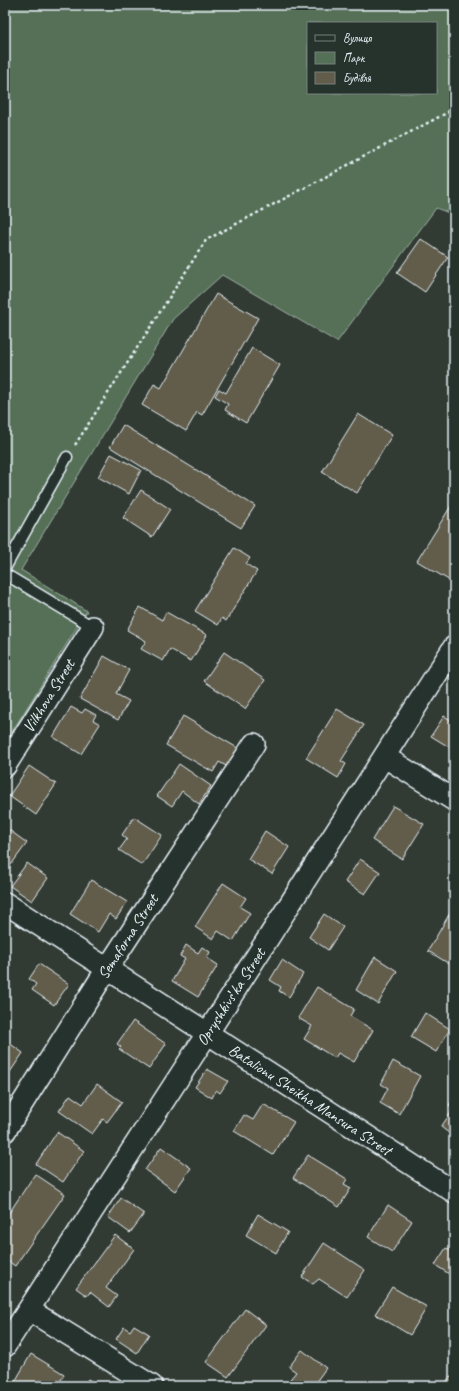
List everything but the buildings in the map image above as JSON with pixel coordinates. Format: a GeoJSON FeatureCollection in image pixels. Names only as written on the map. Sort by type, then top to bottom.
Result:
{"type":"FeatureCollection","features":[{"type":"Feature","properties":{"kind":"street","name":"Vilkhova Street"},"geometry":{"type":"LineString","coordinates":[[5,766],[93,626]]}},
{"type":"Feature","properties":{"kind":"street","name":"Opryshkivsʹka Street"},"geometry":{"type":"LineString","coordinates":[[5,1346],[385,757],[454,647]]}},
{"type":"Feature","properties":{"kind":"street","name":"Semaforna Street"},"geometry":{"type":"LineString","coordinates":[[5,1131],[254,744]]}},
{"type":"Feature","properties":{"kind":"street"},"geometry":{"type":"LineString","coordinates":[[385,757],[454,800]]}},
{"type":"Feature","properties":{"kind":"street","name":"Batalionu Sheikha Mansura Street"},"geometry":{"type":"LineString","coordinates":[[5,903],[454,1192]]}},
{"type":"Feature","properties":{"kind":"street"},"geometry":{"type":"LineString","coordinates":[[28,1310],[152,1386]]}},
{"type":"Feature","properties":{"kind":"lane"},"geometry":{"type":"LineString","coordinates":[[5,568],[68,457]]}},
{"type":"Feature","properties":{"kind":"lane"},"geometry":{"type":"LineString","coordinates":[[5,574],[93,626]]}},
{"type":"Feature","properties":{"kind":"path"},"geometry":{"type":"LineString","coordinates":[[68,457],[206,240],[454,109]]}},
{"type":"Feature","properties":{"kind":"green space"},"geometry":{"type":"Polygon","coordinates":[[[5,5],[454,5],[454,215],[436,208],[337,342],[222,275],[173,319],[21,570],[87,611],[5,743],[5,5]]]}}]}
